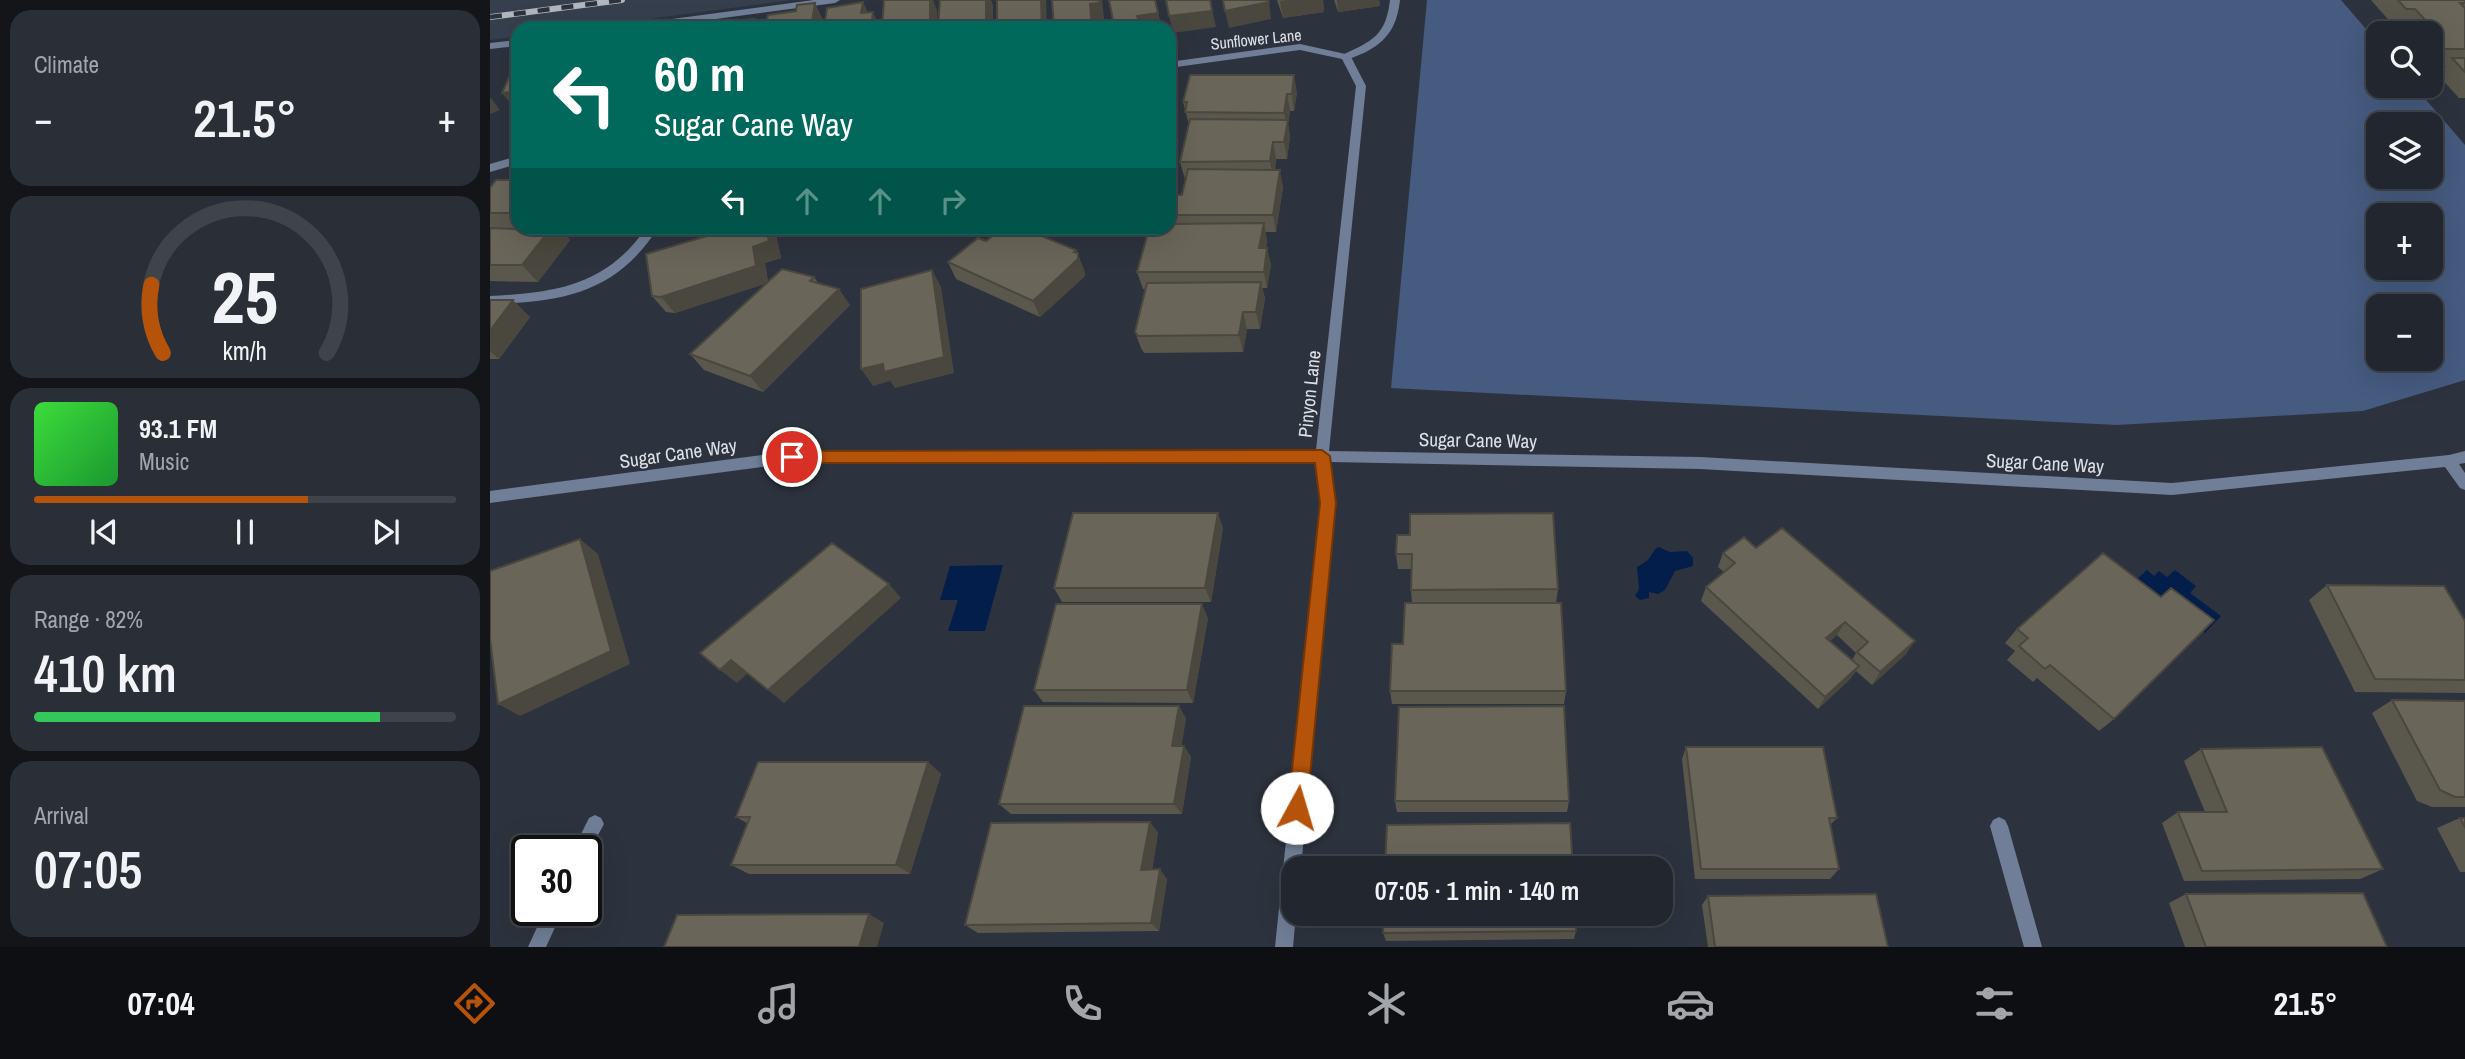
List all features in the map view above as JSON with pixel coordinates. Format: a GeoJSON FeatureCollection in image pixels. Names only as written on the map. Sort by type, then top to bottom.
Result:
{"type":"FeatureCollection","features":[{"type":"Feature","properties":{"kind":"street"},"geometry":{"type":"LineString","coordinates":[[678,21],[835,0]]}},
{"type":"Feature","properties":{"kind":"street"},"geometry":{"type":"LineString","coordinates":[[1346,57],[1386,37],[1394,18],[1395,0]]}},
{"type":"Feature","properties":{"kind":"street"},"geometry":{"type":"LineString","coordinates":[[490,46],[511,44]]}},
{"type":"Feature","properties":{"kind":"street","name":"Sunflower Lane"},"geometry":{"type":"LineString","coordinates":[[1176,64],[1300,47],[1346,57]]}},
{"type":"Feature","properties":{"kind":"street","name":"Pinyon Lane"},"geometry":{"type":"LineString","coordinates":[[1284,947],[1328,503],[1322,456],[1361,86],[1346,57]]}},
{"type":"Feature","properties":{"kind":"street"},"geometry":{"type":"LineString","coordinates":[[490,168],[511,162]]}},
{"type":"Feature","properties":{"kind":"street"},"geometry":{"type":"LineString","coordinates":[[490,300],[552,296],[600,281],[631,257],[647,235]]}},
{"type":"Feature","properties":{"kind":"street","name":"Sugar Cane Way"},"geometry":{"type":"LineString","coordinates":[[490,497],[792,457],[1322,456],[1700,463],[2172,489],[2449,461],[2465,457]]}},
{"type":"Feature","properties":{"kind":"street"},"geometry":{"type":"LineString","coordinates":[[2449,461],[2465,484]]}},
{"type":"Feature","properties":{"kind":"street"},"geometry":{"type":"LineString","coordinates":[[590,835],[595,824]]}},
{"type":"Feature","properties":{"kind":"street"},"geometry":{"type":"LineString","coordinates":[[1999,826],[2033,947]]}},
{"type":"Feature","properties":{"kind":"street"},"geometry":{"type":"LineString","coordinates":[[537,947],[547,926]]}},
{"type":"Feature","properties":{"kind":"shaded area"},"geometry":{"type":"Polygon","coordinates":[[[490,0],[792,0],[633,21],[511,21],[511,37],[490,40],[490,0]]]}},
{"type":"Feature","properties":{"kind":"shaded area"},"geometry":{"type":"Polygon","coordinates":[[[1427,0],[2341,0],[2366,29],[2366,98],[2424,98],[2436,112],[2366,112],[2366,189],[2443,189],[2443,120],[2465,145],[2465,380],[2363,411],[2117,425],[1391,388],[1427,0]]]}},
{"type":"Feature","properties":{"kind":"shaded area"},"geometry":{"type":"Polygon","coordinates":[[[1659,547],[1670,552],[1687,551],[1693,558],[1693,566],[1675,571],[1665,590],[1658,594],[1649,592],[1649,598],[1640,600],[1635,596],[1639,589],[1637,567],[1648,560],[1659,547]]]}},
{"type":"Feature","properties":{"kind":"shaded area"},"geometry":{"type":"Polygon","coordinates":[[[1003,565],[985,631],[948,631],[958,600],[940,600],[950,566],[1003,565]]]}},
{"type":"Feature","properties":{"kind":"shaded area"},"geometry":{"type":"Polygon","coordinates":[[[2147,570],[2154,576],[2159,571],[2167,577],[2175,570],[2196,586],[2190,593],[2221,616],[2205,633],[2136,580],[2147,570]]]}},
{"type":"Feature","properties":{"kind":"building"},"geometry":{"type":"Polygon","coordinates":[[[884,0],[930,0],[930,21],[882,21],[884,0]]]}},
{"type":"Feature","properties":{"kind":"building"},"geometry":{"type":"Polygon","coordinates":[[[940,0],[986,0],[986,21],[938,21],[940,0]]]}},
{"type":"Feature","properties":{"kind":"building"},"geometry":{"type":"Polygon","coordinates":[[[997,0],[1041,0],[1042,21],[997,21],[997,0]]]}},
{"type":"Feature","properties":{"kind":"building"},"geometry":{"type":"Polygon","coordinates":[[[1052,0],[1099,0],[1099,3],[1090,4],[1091,21],[1054,21],[1052,0]]]}},
{"type":"Feature","properties":{"kind":"building"},"geometry":{"type":"Polygon","coordinates":[[[1109,0],[1155,0],[1158,13],[1137,16],[1139,21],[1113,21],[1109,0]]]}},
{"type":"Feature","properties":{"kind":"building"},"geometry":{"type":"Polygon","coordinates":[[[1166,0],[1210,0],[1212,11],[1169,16],[1166,0]]]}},
{"type":"Feature","properties":{"kind":"building"},"geometry":{"type":"Polygon","coordinates":[[[1223,0],[1268,0],[1269,2],[1225,11],[1223,0]]]}},
{"type":"Feature","properties":{"kind":"building"},"geometry":{"type":"Polygon","coordinates":[[[2398,0],[2465,0],[2465,3],[2460,3],[2465,8],[2465,49],[2444,49],[2443,21],[2426,21],[2415,9],[2406,9],[2398,0]]]}},
{"type":"Feature","properties":{"kind":"building"},"geometry":{"type":"Polygon","coordinates":[[[863,2],[861,13],[873,12],[872,21],[825,21],[827,8],[863,2]]]}},
{"type":"Feature","properties":{"kind":"building"},"geometry":{"type":"Polygon","coordinates":[[[815,3],[812,21],[767,21],[768,15],[796,11],[797,5],[815,3]]]}},
{"type":"Feature","properties":{"kind":"building"},"geometry":{"type":"Polygon","coordinates":[[[2452,58],[2465,58],[2465,72],[2452,58]]]}},
{"type":"Feature","properties":{"kind":"building"},"geometry":{"type":"Polygon","coordinates":[[[511,73],[511,92],[502,93],[511,73]]]}},
{"type":"Feature","properties":{"kind":"building"},"geometry":{"type":"Polygon","coordinates":[[[1190,75],[1294,75],[1292,94],[1287,94],[1284,113],[1185,112],[1187,102],[1183,102],[1190,75]]]}},
{"type":"Feature","properties":{"kind":"building"},"geometry":{"type":"Polygon","coordinates":[[[1190,119],[1288,120],[1284,142],[1273,142],[1270,161],[1180,162],[1190,119]]]}},
{"type":"Feature","properties":{"kind":"building"},"geometry":{"type":"Polygon","coordinates":[[[1188,169],[1280,170],[1273,215],[1176,215],[1176,195],[1182,195],[1188,169]]]}},
{"type":"Feature","properties":{"kind":"building"},"geometry":{"type":"Polygon","coordinates":[[[496,180],[510,180],[511,213],[490,213],[490,188],[496,180]]]}},
{"type":"Feature","properties":{"kind":"building"},"geometry":{"type":"Polygon","coordinates":[[[1264,223],[1259,248],[1267,248],[1264,272],[1137,272],[1147,236],[1176,235],[1176,224],[1264,223]]]}},
{"type":"Feature","properties":{"kind":"building"},"geometry":{"type":"Polygon","coordinates":[[[490,228],[511,229],[511,235],[546,235],[522,265],[490,265],[490,228]]]}},
{"type":"Feature","properties":{"kind":"building"},"geometry":{"type":"Polygon","coordinates":[[[710,235],[768,235],[769,241],[753,247],[756,266],[661,297],[652,296],[646,254],[710,235]]]}},
{"type":"Feature","properties":{"kind":"building"},"geometry":{"type":"Polygon","coordinates":[[[994,235],[1039,235],[1076,250],[1074,252],[1078,253],[1078,259],[1033,301],[948,262],[978,238],[986,241],[994,235]]]}},
{"type":"Feature","properties":{"kind":"building"},"geometry":{"type":"Polygon","coordinates":[[[782,269],[814,277],[810,281],[839,289],[750,376],[690,354],[782,269]]]}},
{"type":"Feature","properties":{"kind":"building"},"geometry":{"type":"Polygon","coordinates":[[[932,270],[944,357],[884,372],[883,364],[861,369],[861,289],[932,270]]]}},
{"type":"Feature","properties":{"kind":"building"},"geometry":{"type":"Polygon","coordinates":[[[1261,282],[1256,312],[1243,312],[1239,335],[1138,336],[1135,332],[1147,283],[1261,282]]]}},
{"type":"Feature","properties":{"kind":"building"},"geometry":{"type":"Polygon","coordinates":[[[490,300],[513,300],[490,331],[490,300]]]}},
{"type":"Feature","properties":{"kind":"building"},"geometry":{"type":"Polygon","coordinates":[[[1073,513],[1218,513],[1205,588],[1054,588],[1073,513]]]}},
{"type":"Feature","properties":{"kind":"building"},"geometry":{"type":"Polygon","coordinates":[[[1553,513],[1558,589],[1411,590],[1412,554],[1396,554],[1397,535],[1410,535],[1410,514],[1553,513]]]}},
{"type":"Feature","properties":{"kind":"building"},"geometry":{"type":"Polygon","coordinates":[[[1782,528],[1915,641],[1880,672],[1857,652],[1868,642],[1845,622],[1826,638],[1859,666],[1825,697],[1706,587],[1735,563],[1723,553],[1744,537],[1756,548],[1782,528]]]}},
{"type":"Feature","properties":{"kind":"building"},"geometry":{"type":"Polygon","coordinates":[[[580,539],[611,651],[498,704],[490,638],[490,571],[580,539]]]}},
{"type":"Feature","properties":{"kind":"building"},"geometry":{"type":"Polygon","coordinates":[[[832,543],[889,584],[768,690],[731,660],[720,670],[700,653],[832,543]]]}},
{"type":"Feature","properties":{"kind":"building"},"geometry":{"type":"Polygon","coordinates":[[[2103,553],[2161,597],[2171,588],[2214,620],[2114,719],[2050,665],[2045,669],[2019,646],[2028,638],[2017,629],[2103,553]]]}},
{"type":"Feature","properties":{"kind":"building"},"geometry":{"type":"Polygon","coordinates":[[[2327,585],[2444,586],[2465,621],[2465,680],[2375,679],[2327,585]]]}},
{"type":"Feature","properties":{"kind":"building"},"geometry":{"type":"Polygon","coordinates":[[[1405,603],[1561,603],[1566,691],[1390,691],[1392,644],[1403,644],[1405,603]]]}},
{"type":"Feature","properties":{"kind":"building"},"geometry":{"type":"Polygon","coordinates":[[[1056,604],[1202,604],[1187,690],[1034,690],[1056,604]]]}},
{"type":"Feature","properties":{"kind":"building"},"geometry":{"type":"Polygon","coordinates":[[[2392,700],[2465,701],[2465,797],[2455,797],[2440,790],[2392,700]]]}},
{"type":"Feature","properties":{"kind":"building"},"geometry":{"type":"Polygon","coordinates":[[[1024,706],[1179,706],[1172,746],[1184,746],[1174,804],[999,804],[1024,706]]]}},
{"type":"Feature","properties":{"kind":"building"},"geometry":{"type":"Polygon","coordinates":[[[1564,706],[1569,801],[1395,801],[1399,707],[1564,706]]]}},
{"type":"Feature","properties":{"kind":"building"},"geometry":{"type":"Polygon","coordinates":[[[1686,747],[1823,747],[1837,818],[1829,818],[1839,869],[1701,869],[1686,747]]]}},
{"type":"Feature","properties":{"kind":"building"},"geometry":{"type":"Polygon","coordinates":[[[2322,747],[2383,869],[2202,871],[2178,812],[2227,812],[2201,749],[2322,747]]]}},
{"type":"Feature","properties":{"kind":"building"},"geometry":{"type":"Polygon","coordinates":[[[758,762],[928,762],[896,865],[731,865],[750,817],[736,817],[758,762]]]}},
{"type":"Feature","properties":{"kind":"building"},"geometry":{"type":"Polygon","coordinates":[[[1150,822],[1141,870],[1160,869],[1151,923],[965,925],[991,823],[1150,822]]]}},
{"type":"Feature","properties":{"kind":"building"},"geometry":{"type":"Polygon","coordinates":[[[1570,823],[1572,856],[1386,856],[1387,825],[1570,823]]]}},
{"type":"Feature","properties":{"kind":"building"},"geometry":{"type":"Polygon","coordinates":[[[2363,893],[2387,947],[2206,947],[2186,894],[2363,893]]]}},
{"type":"Feature","properties":{"kind":"building"},"geometry":{"type":"Polygon","coordinates":[[[1876,894],[1888,947],[1715,947],[1708,896],[1876,894]]]}},
{"type":"Feature","properties":{"kind":"building"},"geometry":{"type":"Polygon","coordinates":[[[869,914],[859,947],[664,947],[677,915],[869,914]]]}},
{"type":"Feature","properties":{"kind":"building"},"geometry":{"type":"Polygon","coordinates":[[[1383,926],[1576,926],[1576,931],[1383,933],[1383,926]]]}},
{"type":"Feature","properties":{"kind":"railway"},"geometry":{"type":"LineString","coordinates":[[490,17],[622,0]]}},
{"type":"Feature","properties":{"kind":"route"},"geometry":{"type":"LineString","coordinates":[[792,457],[1115,459],[1322,456],[1328,503],[1297,808]]}}]}
